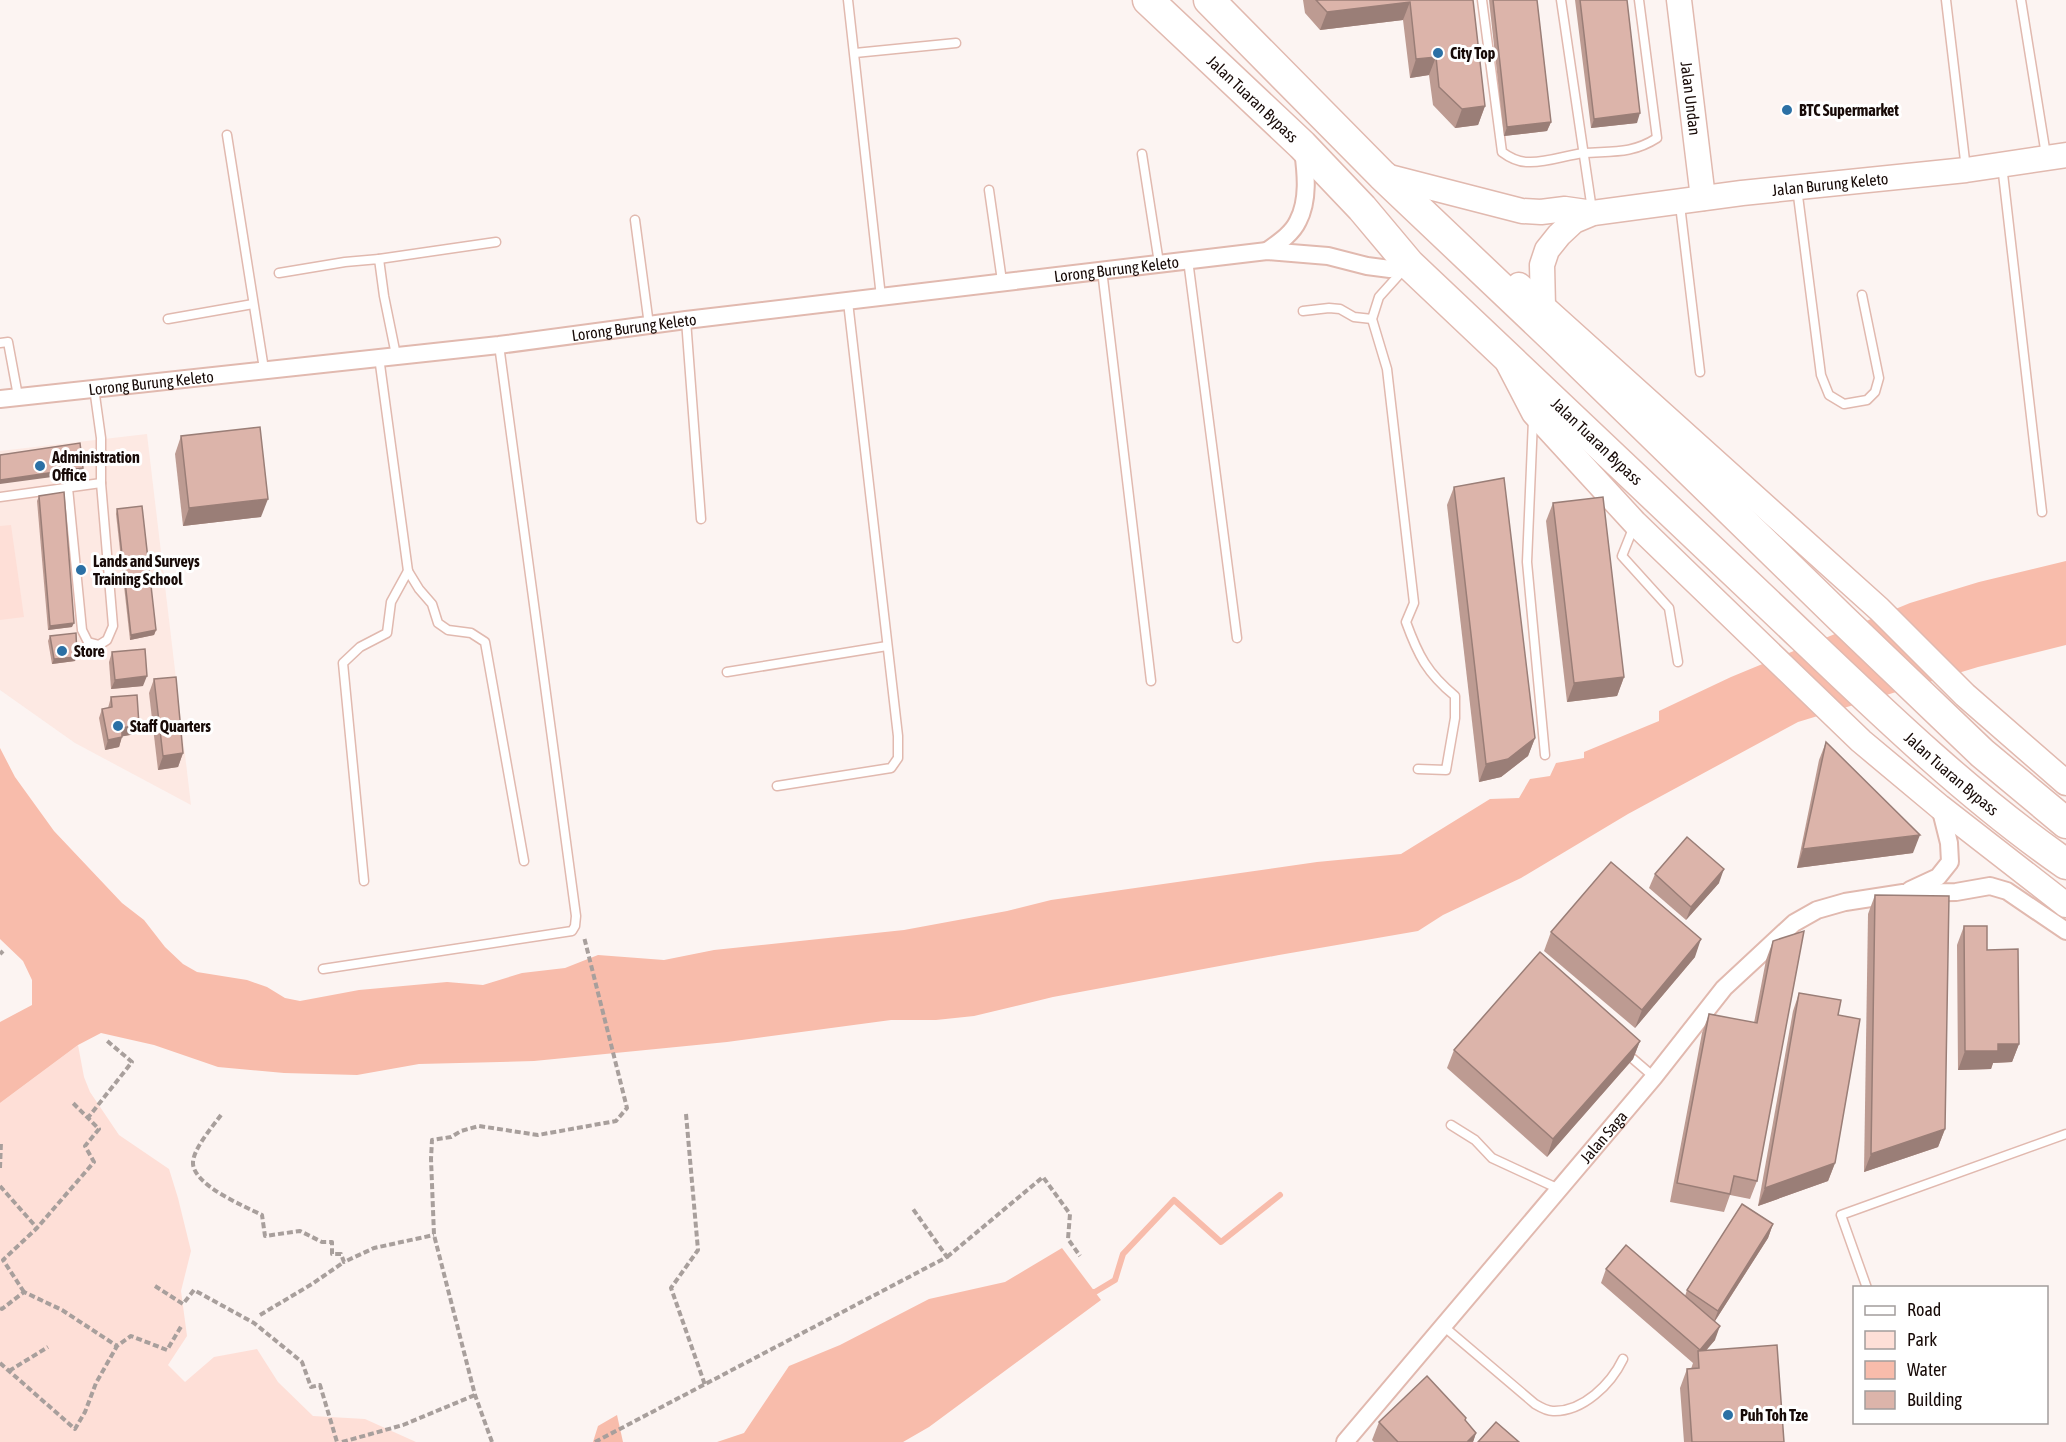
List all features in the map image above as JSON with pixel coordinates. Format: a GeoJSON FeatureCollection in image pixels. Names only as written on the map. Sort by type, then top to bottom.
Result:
{"type":"FeatureCollection","features":[{"type":"Feature","properties":{"kind":"highway","name":"Jalan Tuaran Bypass"},"geometry":{"type":"LineString","coordinates":[[1148,0],[1302,145],[1362,207],[1408,264],[1870,700],[1971,790],[2066,864]]}},
{"type":"Feature","properties":{"kind":"highway"},"geometry":{"type":"LineString","coordinates":[[1172,0],[1282,110],[1302,145]]}},
{"type":"Feature","properties":{"kind":"highway","name":"Jalan Tuaran Bypass"},"geometry":{"type":"LineString","coordinates":[[1209,0],[1382,175],[1841,618],[1982,753],[2066,823]]}},
{"type":"Feature","properties":{"kind":"highway"},"geometry":{"type":"LineString","coordinates":[[1233,0],[1244,12],[1253,44]]}},
{"type":"Feature","properties":{"kind":"street","name":"Jalan Undan"},"geometry":{"type":"LineString","coordinates":[[1678,0],[1691,200]]}},
{"type":"Feature","properties":{"kind":"street"},"geometry":{"type":"LineString","coordinates":[[1267,251],[1286,238],[1299,221],[1306,192],[1307,176],[1302,145]]}},
{"type":"Feature","properties":{"kind":"street","name":"Jalan Burung Keleto"},"geometry":{"type":"LineString","coordinates":[[1543,307],[1542,265],[1548,250],[1559,235],[1574,221],[1593,213],[1797,187],[1966,170],[2056,157]]}},
{"type":"Feature","properties":{"kind":"street"},"geometry":{"type":"LineString","coordinates":[[1382,175],[1464,236],[1879,609],[1965,694],[2066,783]]}},
{"type":"Feature","properties":{"kind":"street","name":"Jalan Burung Keleto"},"geometry":{"type":"LineString","coordinates":[[1382,175],[1522,211],[1541,212],[1565,209],[1593,213]]}},
{"type":"Feature","properties":{"kind":"street","name":"Lorong Burung Keleto"},"geometry":{"type":"LineString","coordinates":[[0,399],[499,345],[1002,281],[1267,251],[1328,256],[1367,266],[1390,268],[1408,264]]}},
{"type":"Feature","properties":{"kind":"street"},"geometry":{"type":"LineString","coordinates":[[1503,353],[1534,413],[1635,523],[1862,741],[1940,807],[2066,905]]}},
{"type":"Feature","properties":{"kind":"street","name":"Jalan Saga"},"geometry":{"type":"LineString","coordinates":[[1345,1442],[1654,1077],[1725,988],[1794,923],[1817,910],[1829,906],[1876,904],[1938,877],[1950,862],[1940,807]]}},
{"type":"Feature","properties":{"kind":"street","name":"Jalan Saga"},"geometry":{"type":"LineString","coordinates":[[1903,893],[1956,892],[1990,886],[2007,891],[2066,932]]}},
{"type":"Feature","properties":{"kind":"lane"},"geometry":{"type":"LineString","coordinates":[[848,0],[881,298]]}},
{"type":"Feature","properties":{"kind":"lane"},"geometry":{"type":"LineString","coordinates":[[1482,0],[1502,152],[1511,159],[1527,162],[1584,153],[1617,153],[1644,146],[1657,138],[1639,0]]}},
{"type":"Feature","properties":{"kind":"lane"},"geometry":{"type":"LineString","coordinates":[[1561,0],[1593,213]]}},
{"type":"Feature","properties":{"kind":"lane"},"geometry":{"type":"LineString","coordinates":[[1946,0],[1966,170]]}},
{"type":"Feature","properties":{"kind":"lane"},"geometry":{"type":"LineString","coordinates":[[2021,0],[2056,157]]}},
{"type":"Feature","properties":{"kind":"lane"},"geometry":{"type":"LineString","coordinates":[[855,54],[956,43]]}},
{"type":"Feature","properties":{"kind":"lane"},"geometry":{"type":"LineString","coordinates":[[227,135],[264,369]]}},
{"type":"Feature","properties":{"kind":"lane"},"geometry":{"type":"LineString","coordinates":[[1142,154],[1159,263]]}},
{"type":"Feature","properties":{"kind":"lane"},"geometry":{"type":"LineString","coordinates":[[2002,165],[2042,512]]}},
{"type":"Feature","properties":{"kind":"lane"},"geometry":{"type":"LineString","coordinates":[[1797,187],[1821,375],[1829,395],[1844,404],[1867,400],[1875,392],[1879,378],[1862,295]]}},
{"type":"Feature","properties":{"kind":"lane"},"geometry":{"type":"LineString","coordinates":[[989,190],[1002,281]]}},
{"type":"Feature","properties":{"kind":"lane"},"geometry":{"type":"LineString","coordinates":[[1691,200],[1700,372]]}},
{"type":"Feature","properties":{"kind":"lane"},"geometry":{"type":"LineString","coordinates":[[635,220],[649,325]]}},
{"type":"Feature","properties":{"kind":"lane"},"geometry":{"type":"LineString","coordinates":[[279,273],[496,242]]}},
{"type":"Feature","properties":{"kind":"lane"},"geometry":{"type":"LineString","coordinates":[[379,259],[396,355]]}},
{"type":"Feature","properties":{"kind":"lane"},"geometry":{"type":"LineString","coordinates":[[1188,260],[1237,638]]}},
{"type":"Feature","properties":{"kind":"lane"},"geometry":{"type":"LineString","coordinates":[[1408,264],[1379,297],[1372,319],[1387,369],[1414,603],[1406,622],[1418,654],[1441,684],[1455,696],[1454,727],[1446,770],[1418,769]]}},
{"type":"Feature","properties":{"kind":"lane"},"geometry":{"type":"LineString","coordinates":[[1102,269],[1151,681]]}},
{"type":"Feature","properties":{"kind":"lane"},"geometry":{"type":"LineString","coordinates":[[777,786],[891,768],[898,758],[898,736],[848,302]]}},
{"type":"Feature","properties":{"kind":"lane"},"geometry":{"type":"LineString","coordinates":[[168,319],[253,304]]}},
{"type":"Feature","properties":{"kind":"lane"},"geometry":{"type":"LineString","coordinates":[[1303,311],[1340,309],[1354,317],[1372,319]]}},
{"type":"Feature","properties":{"kind":"lane"},"geometry":{"type":"LineString","coordinates":[[686,320],[701,519]]}},
{"type":"Feature","properties":{"kind":"lane"},"geometry":{"type":"LineString","coordinates":[[0,343],[8,342],[18,396]]}},
{"type":"Feature","properties":{"kind":"lane"},"geometry":{"type":"LineString","coordinates":[[323,969],[572,931],[576,926],[499,345]]}},
{"type":"Feature","properties":{"kind":"lane"},"geometry":{"type":"LineString","coordinates":[[379,357],[408,571],[418,589],[432,604],[438,623],[448,630],[471,633],[485,642],[524,861]]}},
{"type":"Feature","properties":{"kind":"lane"},"geometry":{"type":"LineString","coordinates":[[68,488],[82,630],[88,642],[99,645],[107,640],[113,626],[101,483],[101,438],[94,388]]}},
{"type":"Feature","properties":{"kind":"lane"},"geometry":{"type":"LineString","coordinates":[[1534,413],[1527,562],[1545,755]]}},
{"type":"Feature","properties":{"kind":"lane"},"geometry":{"type":"LineString","coordinates":[[0,497],[101,483]]}},
{"type":"Feature","properties":{"kind":"lane"},"geometry":{"type":"LineString","coordinates":[[1635,523],[1622,556],[1668,608],[1678,662]]}},
{"type":"Feature","properties":{"kind":"lane"},"geometry":{"type":"LineString","coordinates":[[364,881],[343,663],[360,648],[387,633],[391,603],[408,571]]}},
{"type":"Feature","properties":{"kind":"lane"},"geometry":{"type":"LineString","coordinates":[[727,672],[887,646]]}},
{"type":"Feature","properties":{"kind":"lane"},"geometry":{"type":"LineString","coordinates":[[1621,1048],[1654,1077]]}},
{"type":"Feature","properties":{"kind":"lane"},"geometry":{"type":"LineString","coordinates":[[1451,1125],[1475,1140],[1492,1158],[1560,1189]]}},
{"type":"Feature","properties":{"kind":"lane"},"geometry":{"type":"LineString","coordinates":[[1867,1286],[1841,1215],[2066,1134]]}},
{"type":"Feature","properties":{"kind":"lane"},"geometry":{"type":"LineString","coordinates":[[1442,1325],[1535,1404],[1550,1411],[1569,1410],[1602,1389],[1616,1373],[1623,1359]]}},
{"type":"Feature","properties":{"kind":"path"},"geometry":{"type":"LineString","coordinates":[[492,1442],[475,1395],[434,1235],[432,1140],[451,1137],[461,1131],[479,1126],[538,1135],[554,1133],[616,1120],[627,1108],[584,935]]}},
{"type":"Feature","properties":{"kind":"path"},"geometry":{"type":"LineString","coordinates":[[87,1119],[132,1062],[106,1040]]}},
{"type":"Feature","properties":{"kind":"path"},"geometry":{"type":"LineString","coordinates":[[73,1103],[99,1129],[85,1146],[94,1162],[37,1228],[3,1260],[24,1292],[62,1310],[117,1346]]}},
{"type":"Feature","properties":{"kind":"path"},"geometry":{"type":"LineString","coordinates":[[686,1114],[698,1250],[671,1288],[705,1385]]}},
{"type":"Feature","properties":{"kind":"path"},"geometry":{"type":"LineString","coordinates":[[221,1115],[203,1139],[193,1162],[196,1176],[222,1197],[262,1215],[265,1236],[300,1231],[322,1242],[332,1242],[332,1254],[341,1254],[344,1262]]}},
{"type":"Feature","properties":{"kind":"path"},"geometry":{"type":"LineString","coordinates":[[0,1168],[1,1142]]}},
{"type":"Feature","properties":{"kind":"path"},"geometry":{"type":"LineString","coordinates":[[595,1442],[947,1257],[1043,1177],[1070,1214],[1068,1239],[1080,1256]]}},
{"type":"Feature","properties":{"kind":"path"},"geometry":{"type":"LineString","coordinates":[[0,1186],[37,1228]]}},
{"type":"Feature","properties":{"kind":"path"},"geometry":{"type":"LineString","coordinates":[[913,1209],[947,1257]]}},
{"type":"Feature","properties":{"kind":"path"},"geometry":{"type":"LineString","coordinates":[[260,1315],[344,1262],[374,1248],[434,1235]]}},
{"type":"Feature","properties":{"kind":"path"},"geometry":{"type":"LineString","coordinates":[[155,1286],[183,1304],[194,1290],[254,1323],[302,1362],[311,1387],[320,1385],[337,1442]]}},
{"type":"Feature","properties":{"kind":"path"},"geometry":{"type":"LineString","coordinates":[[0,1308],[2,1309],[24,1292]]}},
{"type":"Feature","properties":{"kind":"path"},"geometry":{"type":"LineString","coordinates":[[0,1363],[75,1429],[85,1412],[96,1383],[117,1346],[131,1336],[167,1350],[182,1325]]}},
{"type":"Feature","properties":{"kind":"path"},"geometry":{"type":"LineString","coordinates":[[9,1371],[48,1347]]}},
{"type":"Feature","properties":{"kind":"path"},"geometry":{"type":"LineString","coordinates":[[342,1442],[403,1425],[475,1395]]}},
{"type":"Feature","properties":{"kind":"shaded area","name":"Lands and Surveys Training School"},"geometry":{"type":"Polygon","coordinates":[[[147,434],[191,805],[75,743],[0,690],[0,451],[147,434]]]}},
{"type":"Feature","properties":{"kind":"green space"},"geometry":{"type":"Polygon","coordinates":[[[11,525],[24,617],[0,620],[0,526],[11,525]]]}},
{"type":"Feature","properties":{"kind":"green space"},"geometry":{"type":"Polygon","coordinates":[[[78,1045],[84,1077],[90,1092],[119,1135],[169,1169],[178,1198],[191,1251],[181,1291],[187,1336],[168,1365],[185,1382],[214,1357],[257,1349],[278,1382],[313,1416],[365,1419],[416,1442],[0,1442],[0,1103],[78,1045]]]}},
{"type":"Feature","properties":{"kind":"water"},"geometry":{"type":"Polygon","coordinates":[[[2066,561],[2066,645],[1978,667],[1798,722],[1628,814],[1521,878],[1443,915],[1418,931],[1053,997],[974,1016],[936,1020],[891,1020],[727,1042],[534,1061],[419,1064],[357,1075],[284,1073],[218,1067],[154,1045],[101,1033],[78,1045],[0,1103],[0,1022],[32,1005],[32,980],[23,961],[0,939],[0,748],[15,777],[54,831],[122,903],[144,920],[165,947],[183,964],[197,972],[247,980],[267,987],[285,998],[300,1001],[359,990],[447,982],[483,985],[522,973],[565,968],[598,955],[664,960],[714,950],[904,930],[1007,911],[1051,900],[1317,862],[1401,854],[1490,799],[1519,798],[1530,779],[1550,776],[1556,763],[1584,758],[1584,752],[1659,721],[1659,711],[1731,677],[1910,603],[1979,582],[2066,561]]]}},
{"type":"Feature","properties":{"kind":"water"},"geometry":{"type":"Polygon","coordinates":[[[1062,1248],[1101,1300],[929,1427],[903,1442],[717,1442],[744,1433],[789,1366],[840,1345],[929,1299],[1005,1282],[1062,1248]]]}},
{"type":"Feature","properties":{"kind":"water"},"geometry":{"type":"Polygon","coordinates":[[[617,1415],[623,1442],[593,1442],[598,1426],[617,1415]]]}},
{"type":"Feature","properties":{"kind":"building"},"geometry":{"type":"Polygon","coordinates":[[[1316,0],[1473,0],[1485,106],[1462,109],[1439,87],[1436,57],[1416,59],[1410,2],[1327,12],[1316,0]]]}},
{"type":"Feature","properties":{"kind":"building"},"geometry":{"type":"Polygon","coordinates":[[[1493,0],[1537,0],[1551,122],[1507,127],[1493,0]]]}},
{"type":"Feature","properties":{"kind":"building"},"geometry":{"type":"Polygon","coordinates":[[[1580,0],[1627,0],[1640,113],[1594,119],[1580,0]]]}},
{"type":"Feature","properties":{"kind":"building"},"geometry":{"type":"Polygon","coordinates":[[[260,427],[268,499],[189,508],[181,436],[260,427]]]}},
{"type":"Feature","properties":{"kind":"building","name":"Administration Office"},"geometry":{"type":"Polygon","coordinates":[[[80,443],[83,468],[0,480],[0,455],[80,443]]]}},
{"type":"Feature","properties":{"kind":"building"},"geometry":{"type":"Polygon","coordinates":[[[1504,478],[1535,738],[1508,759],[1486,764],[1454,487],[1504,478]]]}},
{"type":"Feature","properties":{"kind":"building"},"geometry":{"type":"Polygon","coordinates":[[[64,492],[74,623],[50,626],[39,496],[64,492]]]}},
{"type":"Feature","properties":{"kind":"building"},"geometry":{"type":"Polygon","coordinates":[[[1603,497],[1624,677],[1574,683],[1553,503],[1603,497]]]}},
{"type":"Feature","properties":{"kind":"building"},"geometry":{"type":"Polygon","coordinates":[[[142,506],[156,630],[131,635],[117,509],[142,506]]]}},
{"type":"Feature","properties":{"kind":"building","name":"Store"},"geometry":{"type":"Polygon","coordinates":[[[76,633],[77,657],[54,659],[50,636],[76,633]]]}},
{"type":"Feature","properties":{"kind":"building"},"geometry":{"type":"Polygon","coordinates":[[[145,649],[147,676],[115,680],[112,652],[145,649]]]}},
{"type":"Feature","properties":{"kind":"building"},"geometry":{"type":"Polygon","coordinates":[[[176,677],[183,753],[163,756],[154,679],[176,677]]]}},
{"type":"Feature","properties":{"kind":"building","name":"Staff Quarters"},"geometry":{"type":"Polygon","coordinates":[[[137,695],[139,725],[122,728],[122,737],[108,740],[102,709],[112,707],[111,697],[137,695]]]}},
{"type":"Feature","properties":{"kind":"building"},"geometry":{"type":"Polygon","coordinates":[[[1826,742],[1920,835],[1803,849],[1826,742]]]}},
{"type":"Feature","properties":{"kind":"building"},"geometry":{"type":"Polygon","coordinates":[[[1687,837],[1724,869],[1691,907],[1655,874],[1687,837]]]}},
{"type":"Feature","properties":{"kind":"building"},"geometry":{"type":"Polygon","coordinates":[[[1611,862],[1701,939],[1642,1010],[1551,932],[1611,862]]]}},
{"type":"Feature","properties":{"kind":"building"},"geometry":{"type":"Polygon","coordinates":[[[1875,895],[1949,896],[1945,1129],[1871,1154],[1875,895]]]}},
{"type":"Feature","properties":{"kind":"building"},"geometry":{"type":"Polygon","coordinates":[[[1964,926],[1987,926],[1987,950],[2018,949],[2019,1044],[1998,1044],[1998,1051],[1965,1051],[1964,926]]]}},
{"type":"Feature","properties":{"kind":"building"},"geometry":{"type":"Polygon","coordinates":[[[1804,931],[1757,1181],[1734,1176],[1730,1194],[1677,1183],[1709,1014],[1757,1023],[1773,941],[1804,931]]]}},
{"type":"Feature","properties":{"kind":"building"},"geometry":{"type":"Polygon","coordinates":[[[1540,952],[1640,1041],[1553,1139],[1454,1050],[1540,952]]]}},
{"type":"Feature","properties":{"kind":"building"},"geometry":{"type":"Polygon","coordinates":[[[1799,993],[1841,1000],[1838,1015],[1860,1019],[1835,1163],[1765,1188],[1799,993]]]}},
{"type":"Feature","properties":{"kind":"building"},"geometry":{"type":"Polygon","coordinates":[[[1742,1204],[1773,1224],[1718,1311],[1687,1290],[1742,1204]]]}},
{"type":"Feature","properties":{"kind":"building"},"geometry":{"type":"Polygon","coordinates":[[[1626,1245],[1720,1326],[1700,1350],[1606,1269],[1626,1245]]]}},
{"type":"Feature","properties":{"kind":"building","name":"Puh Toh Tze"},"geometry":{"type":"Polygon","coordinates":[[[1777,1345],[1784,1442],[1692,1442],[1687,1369],[1699,1368],[1698,1351],[1777,1345]]]}},
{"type":"Feature","properties":{"kind":"building"},"geometry":{"type":"Polygon","coordinates":[[[1427,1376],[1466,1418],[1465,1420],[1476,1433],[1467,1442],[1398,1442],[1379,1422],[1427,1376]]]}},
{"type":"Feature","properties":{"kind":"building"},"geometry":{"type":"Polygon","coordinates":[[[1496,1422],[1519,1442],[1478,1442],[1496,1422]]]}},
{"type":"Feature","properties":{"kind":"waterway"},"geometry":{"type":"LineString","coordinates":[[1089,1292],[1095,1292],[1115,1280],[1123,1254],[1174,1200],[1221,1242],[1280,1195]]}},
{"type":"Feature","properties":{"kind":"place","name":"City Top"},"geometry":{"type":"Point","coordinates":[1438,53]}},
{"type":"Feature","properties":{"kind":"place","name":"BTC Supermarket"},"geometry":{"type":"Point","coordinates":[1787,110]}},
{"type":"Feature","properties":{"kind":"place","name":"Administration Office"},"geometry":{"type":"Point","coordinates":[40,466]}},
{"type":"Feature","properties":{"kind":"place","name":"Lands and Surveys Training School"},"geometry":{"type":"Point","coordinates":[81,570]}},
{"type":"Feature","properties":{"kind":"place","name":"Store"},"geometry":{"type":"Point","coordinates":[62,651]}},
{"type":"Feature","properties":{"kind":"place","name":"Staff Quarters"},"geometry":{"type":"Point","coordinates":[118,726]}},
{"type":"Feature","properties":{"kind":"place","name":"Puh Toh Tze"},"geometry":{"type":"Point","coordinates":[1728,1415]}}]}
